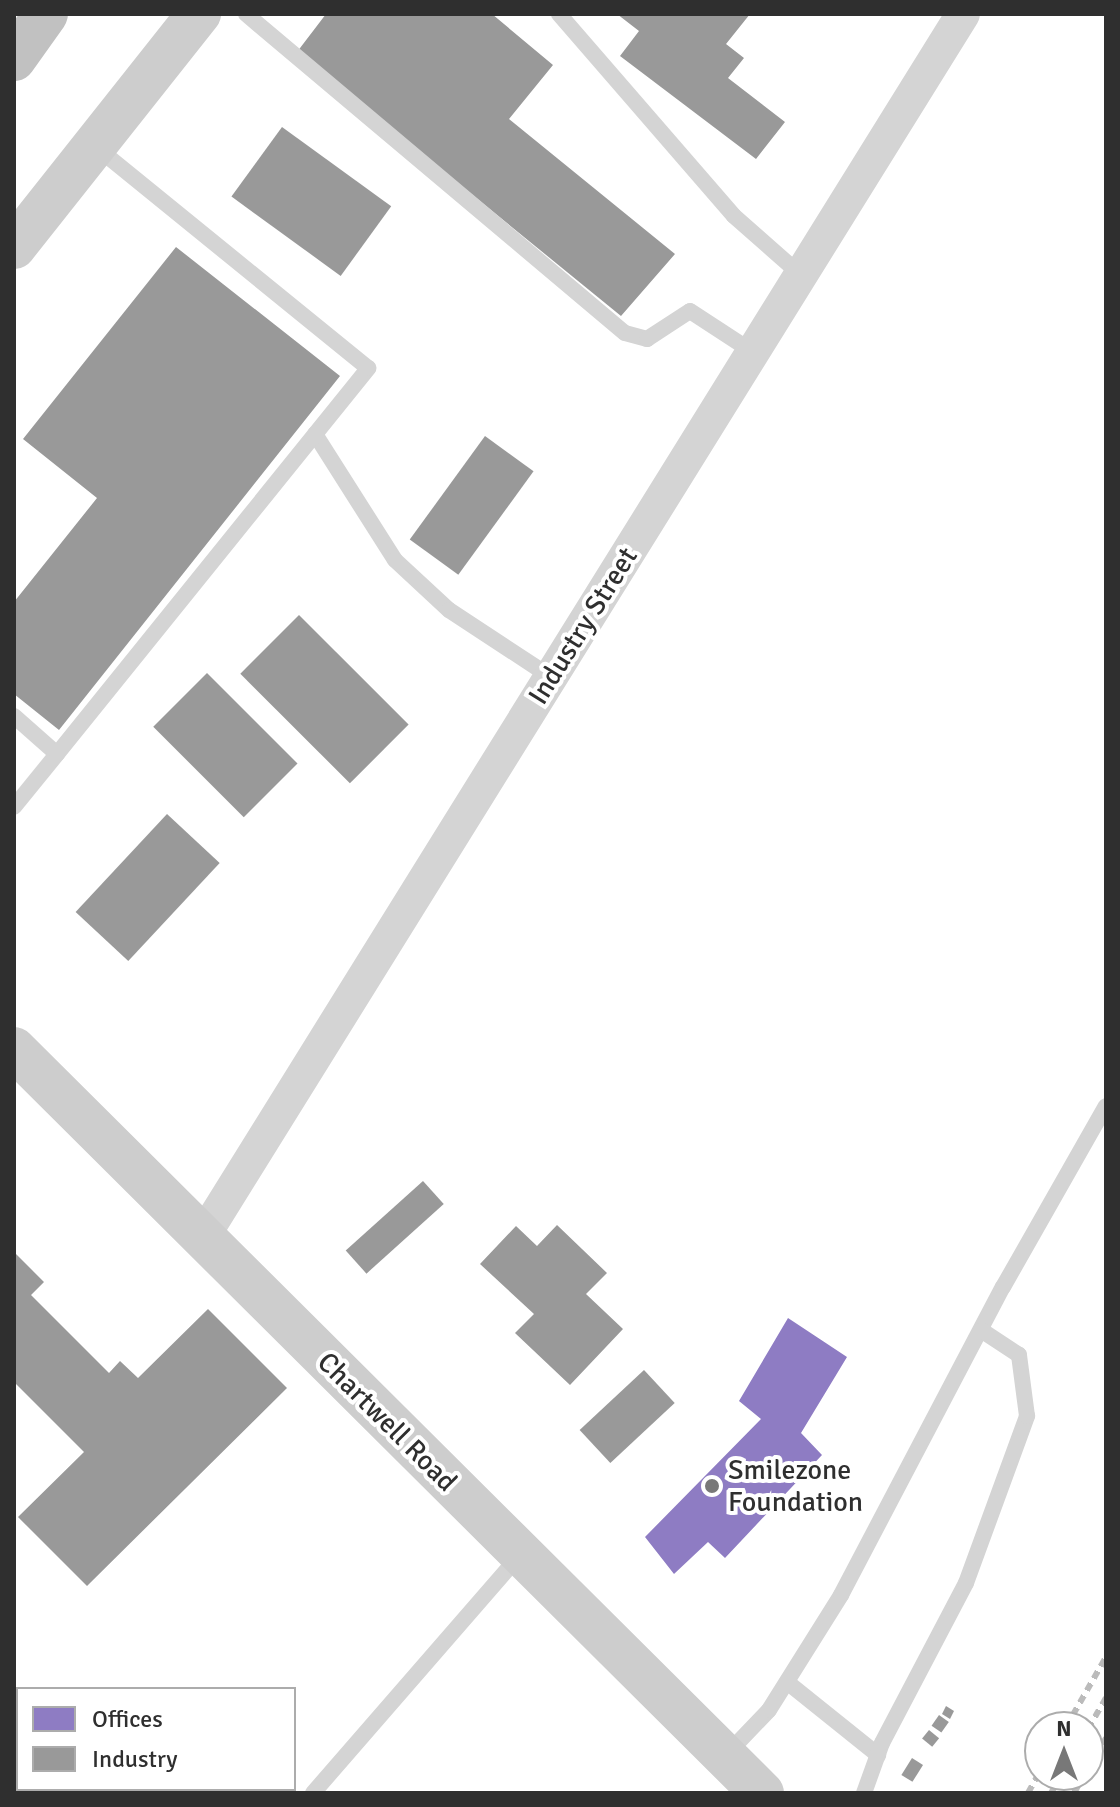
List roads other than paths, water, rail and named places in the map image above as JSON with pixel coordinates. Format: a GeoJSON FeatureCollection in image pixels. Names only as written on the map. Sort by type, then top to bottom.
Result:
{"type":"FeatureCollection","features":[{"type":"Feature","properties":{"kind":"highway"},"geometry":{"type":"LineString","coordinates":[[14,30],[24,14]]}},
{"type":"Feature","properties":{"kind":"highway"},"geometry":{"type":"LineString","coordinates":[[14,59],[46,14]]}},
{"type":"Feature","properties":{"kind":"street"},"geometry":{"type":"LineString","coordinates":[[14,247],[199,14]]}},
{"type":"Feature","properties":{"kind":"street","name":"Industry Street"},"geometry":{"type":"LineString","coordinates":[[202,1238],[963,14]]}},
{"type":"Feature","properties":{"kind":"street","name":"Chartwell Road"},"geometry":{"type":"LineString","coordinates":[[14,1049],[762,1793]]}},
{"type":"Feature","properties":{"kind":"lane"},"geometry":{"type":"LineString","coordinates":[[246,14],[625,333],[647,339],[690,311],[753,352]]}},
{"type":"Feature","properties":{"kind":"lane"},"geometry":{"type":"LineString","coordinates":[[559,14],[734,216],[801,275]]}},
{"type":"Feature","properties":{"kind":"lane"},"geometry":{"type":"LineString","coordinates":[[14,807],[368,368],[94,145]]}},
{"type":"Feature","properties":{"kind":"lane"},"geometry":{"type":"LineString","coordinates":[[315,434],[395,560],[449,610],[551,677]]}},
{"type":"Feature","properties":{"kind":"lane"},"geometry":{"type":"LineString","coordinates":[[14,716],[57,754]]}},
{"type":"Feature","properties":{"kind":"lane"},"geometry":{"type":"LineString","coordinates":[[725,1757],[769,1710],[841,1595],[981,1330],[1106,1106]]}},
{"type":"Feature","properties":{"kind":"lane"},"geometry":{"type":"LineString","coordinates":[[864,1793],[878,1755],[966,1583],[1027,1416],[1019,1355],[981,1330]]}},
{"type":"Feature","properties":{"kind":"lane"},"geometry":{"type":"LineString","coordinates":[[313,1793],[521,1554]]}},
{"type":"Feature","properties":{"kind":"lane"},"geometry":{"type":"LineString","coordinates":[[787,1682],[878,1755]]}},
{"type":"Feature","properties":{"kind":"railway"},"geometry":{"type":"LineString","coordinates":[[1075,1711],[1106,1657]]}},
{"type":"Feature","properties":{"kind":"railway"},"geometry":{"type":"LineString","coordinates":[[1098,1711],[1106,1698]]}},
{"type":"Feature","properties":{"kind":"place","name":"Smilezone Foundation"},"geometry":{"type":"Point","coordinates":[712,1486]}}]}
